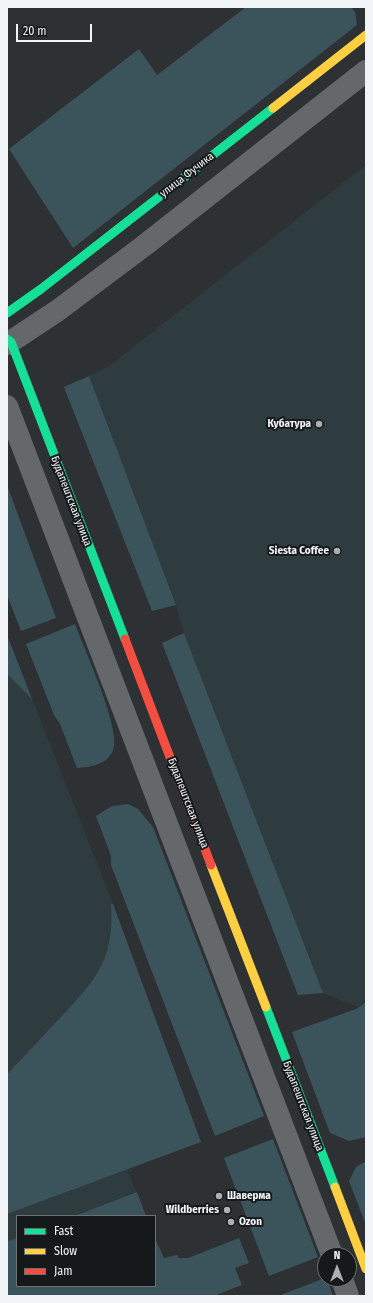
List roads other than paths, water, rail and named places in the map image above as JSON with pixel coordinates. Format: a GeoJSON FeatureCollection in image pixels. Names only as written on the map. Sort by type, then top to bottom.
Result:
{"type":"FeatureCollection","features":[{"type":"Feature","properties":{"kind":"street","name":"улица Фучика"},"geometry":{"type":"LineString","coordinates":[[7,313],[41,289],[366,35]]}},
{"type":"Feature","properties":{"kind":"street"},"geometry":{"type":"LineString","coordinates":[[8,342],[57,311],[145,245],[366,71]]}},
{"type":"Feature","properties":{"kind":"street","name":"Будапештская улица"},"geometry":{"type":"LineString","coordinates":[[8,342],[366,1269]]}},
{"type":"Feature","properties":{"kind":"street"},"geometry":{"type":"LineString","coordinates":[[7,406],[329,1247]]}},
{"type":"Feature","properties":{"kind":"place","name":"Кубатура"},"geometry":{"type":"Point","coordinates":[319,424]}},
{"type":"Feature","properties":{"kind":"place","name":"Siesta Coffee"},"geometry":{"type":"Point","coordinates":[337,551]}},
{"type":"Feature","properties":{"kind":"place","name":"Шаверма"},"geometry":{"type":"Point","coordinates":[219,1196]}},
{"type":"Feature","properties":{"kind":"place","name":"Wildberries"},"geometry":{"type":"Point","coordinates":[227,1210]}},
{"type":"Feature","properties":{"kind":"place","name":"Ozon"},"geometry":{"type":"Point","coordinates":[231,1222]}}]}
